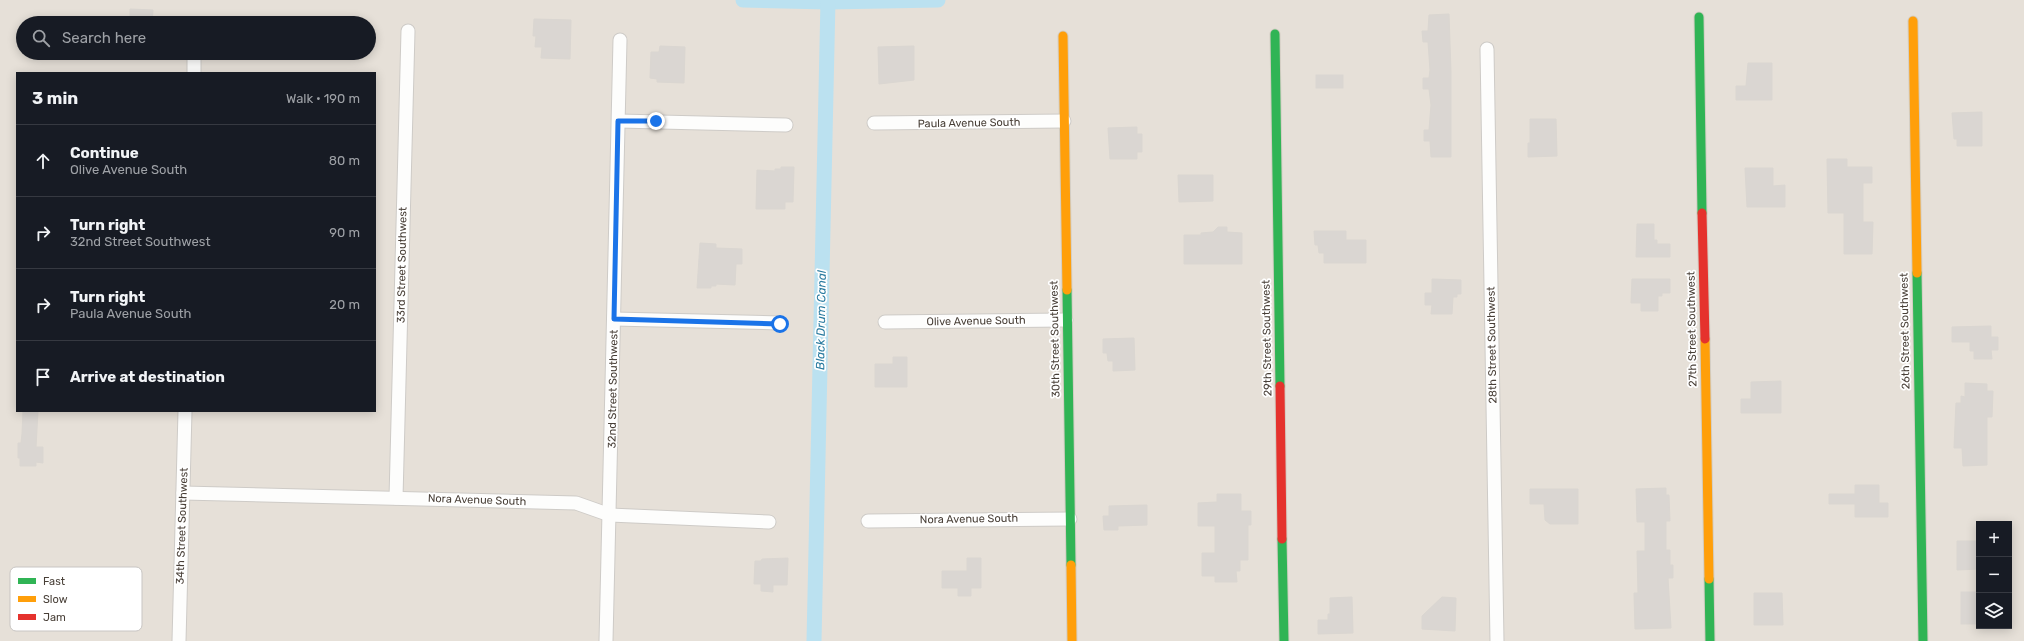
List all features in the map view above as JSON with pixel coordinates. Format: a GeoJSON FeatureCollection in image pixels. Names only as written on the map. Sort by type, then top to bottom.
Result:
{"type":"FeatureCollection","features":[{"type":"Feature","properties":{"kind":"street","name":"27th Street Southwest"},"geometry":{"type":"LineString","coordinates":[[1699,17],[1710,641]]}},
{"type":"Feature","properties":{"kind":"street","name":"26th Street Southwest"},"geometry":{"type":"LineString","coordinates":[[1913,21],[1923,641]]}},
{"type":"Feature","properties":{"kind":"street","name":"33rd Street Southwest"},"geometry":{"type":"LineString","coordinates":[[396,498],[408,31]]}},
{"type":"Feature","properties":{"kind":"street","name":"29th Street Southwest"},"geometry":{"type":"LineString","coordinates":[[1275,34],[1284,641]]}},
{"type":"Feature","properties":{"kind":"street","name":"30th Street Southwest"},"geometry":{"type":"LineString","coordinates":[[1063,36],[1066,320],[1072,641]]}},
{"type":"Feature","properties":{"kind":"street","name":"32nd Street Southwest"},"geometry":{"type":"LineString","coordinates":[[606,641],[620,40]]}},
{"type":"Feature","properties":{"kind":"street","name":"28th Street Southwest"},"geometry":{"type":"LineString","coordinates":[[1487,49],[1496,641]]}},
{"type":"Feature","properties":{"kind":"street"},"geometry":{"type":"LineString","coordinates":[[194,60],[194,72]]}},
{"type":"Feature","properties":{"kind":"street"},"geometry":{"type":"LineString","coordinates":[[618,121],[786,125]]}},
{"type":"Feature","properties":{"kind":"street","name":"Paula Avenue South"},"geometry":{"type":"LineString","coordinates":[[874,123],[1064,121]]}},
{"type":"Feature","properties":{"kind":"street"},"geometry":{"type":"LineString","coordinates":[[614,319],[780,324]]}},
{"type":"Feature","properties":{"kind":"street","name":"Olive Avenue South"},"geometry":{"type":"LineString","coordinates":[[885,322],[1066,320]]}},
{"type":"Feature","properties":{"kind":"street","name":"34th Street Southwest"},"geometry":{"type":"LineString","coordinates":[[179,641],[185,412]]}},
{"type":"Feature","properties":{"kind":"street","name":"Nora Avenue South"},"geometry":{"type":"LineString","coordinates":[[183,493],[576,503],[610,515],[769,522]]}},
{"type":"Feature","properties":{"kind":"street","name":"Nora Avenue South"},"geometry":{"type":"LineString","coordinates":[[868,521],[1070,519]]}},
{"type":"Feature","properties":{"kind":"shaded area"},"geometry":{"type":"Polygon","coordinates":[[[0,0],[2024,0],[2024,641],[0,641],[0,0]]]}},
{"type":"Feature","properties":{"kind":"building"},"geometry":{"type":"Polygon","coordinates":[[[130,9],[153,10],[153,16],[130,16],[130,9]]]}},
{"type":"Feature","properties":{"kind":"building"},"geometry":{"type":"Polygon","coordinates":[[[1449,14],[1451,157],[1431,157],[1430,141],[1424,141],[1424,130],[1429,130],[1431,105],[1429,89],[1423,89],[1423,78],[1429,78],[1430,70],[1428,42],[1423,42],[1422,31],[1428,31],[1429,15],[1449,14]]]}},
{"type":"Feature","properties":{"kind":"building"},"geometry":{"type":"Polygon","coordinates":[[[534,19],[571,20],[570,59],[541,58],[542,47],[535,47],[536,36],[533,36],[534,19]]]}},
{"type":"Feature","properties":{"kind":"building"},"geometry":{"type":"Polygon","coordinates":[[[660,46],[685,47],[684,83],[657,82],[657,79],[650,78],[651,52],[659,52],[660,46]]]}},
{"type":"Feature","properties":{"kind":"building"},"geometry":{"type":"Polygon","coordinates":[[[914,46],[914,80],[879,84],[878,47],[914,46]]]}},
{"type":"Feature","properties":{"kind":"building"},"geometry":{"type":"Polygon","coordinates":[[[1748,63],[1772,63],[1772,100],[1736,100],[1736,86],[1746,86],[1748,63]]]}},
{"type":"Feature","properties":{"kind":"building"},"geometry":{"type":"Polygon","coordinates":[[[1316,75],[1343,75],[1343,88],[1316,88],[1316,75]]]}},
{"type":"Feature","properties":{"kind":"building"},"geometry":{"type":"Polygon","coordinates":[[[1982,112],[1982,146],[1957,146],[1957,139],[1954,139],[1952,113],[1982,112]]]}},
{"type":"Feature","properties":{"kind":"building"},"geometry":{"type":"Polygon","coordinates":[[[1530,119],[1556,119],[1557,156],[1528,157],[1528,143],[1530,143],[1530,119]]]}},
{"type":"Feature","properties":{"kind":"building"},"geometry":{"type":"Polygon","coordinates":[[[1137,127],[1137,134],[1142,134],[1142,152],[1137,152],[1137,159],[1110,159],[1108,128],[1137,127]]]}},
{"type":"Feature","properties":{"kind":"building"},"geometry":{"type":"Polygon","coordinates":[[[1827,159],[1847,159],[1847,167],[1872,167],[1872,183],[1863,183],[1863,222],[1873,222],[1872,254],[1844,254],[1844,213],[1828,213],[1827,159]]]}},
{"type":"Feature","properties":{"kind":"building"},"geometry":{"type":"Polygon","coordinates":[[[781,167],[794,167],[793,202],[785,202],[785,209],[756,209],[757,170],[775,171],[775,169],[781,169],[781,167]]]}},
{"type":"Feature","properties":{"kind":"building"},"geometry":{"type":"Polygon","coordinates":[[[1745,168],[1773,168],[1773,186],[1785,185],[1785,207],[1747,207],[1745,168]]]}},
{"type":"Feature","properties":{"kind":"building"},"geometry":{"type":"Polygon","coordinates":[[[1178,175],[1213,175],[1213,201],[1179,202],[1178,175]]]}},
{"type":"Feature","properties":{"kind":"building"},"geometry":{"type":"Polygon","coordinates":[[[1637,224],[1654,224],[1654,240],[1657,240],[1657,244],[1670,244],[1670,257],[1636,257],[1637,224]]]}},
{"type":"Feature","properties":{"kind":"building"},"geometry":{"type":"Polygon","coordinates":[[[1218,227],[1227,227],[1227,232],[1242,233],[1242,264],[1184,264],[1184,235],[1201,235],[1201,233],[1213,232],[1218,227]]]}},
{"type":"Feature","properties":{"kind":"building"},"geometry":{"type":"Polygon","coordinates":[[[1314,231],[1346,231],[1346,240],[1366,240],[1366,263],[1324,263],[1324,253],[1319,253],[1318,245],[1315,245],[1314,231]]]}},
{"type":"Feature","properties":{"kind":"building"},"geometry":{"type":"Polygon","coordinates":[[[700,243],[716,244],[716,248],[742,249],[742,264],[736,264],[735,285],[716,284],[716,286],[711,286],[711,288],[697,288],[700,243]]]}},
{"type":"Feature","properties":{"kind":"building"},"geometry":{"type":"Polygon","coordinates":[[[1432,279],[1461,280],[1461,294],[1457,294],[1457,297],[1453,297],[1452,314],[1431,314],[1432,305],[1425,305],[1425,293],[1432,293],[1432,279]]]}},
{"type":"Feature","properties":{"kind":"building"},"geometry":{"type":"Polygon","coordinates":[[[1632,279],[1670,279],[1670,293],[1662,293],[1662,296],[1658,296],[1658,311],[1641,311],[1641,303],[1631,303],[1632,279]]]}},
{"type":"Feature","properties":{"kind":"building"},"geometry":{"type":"Polygon","coordinates":[[[1991,326],[1991,337],[1998,337],[1998,350],[1991,350],[1992,359],[1974,359],[1974,351],[1970,351],[1970,342],[1952,342],[1952,327],[1991,326]]]}},
{"type":"Feature","properties":{"kind":"building"},"geometry":{"type":"Polygon","coordinates":[[[1134,338],[1135,370],[1113,371],[1113,361],[1108,361],[1107,353],[1103,353],[1103,339],[1134,338]]]}},
{"type":"Feature","properties":{"kind":"building"},"geometry":{"type":"Polygon","coordinates":[[[893,357],[907,357],[907,387],[875,387],[875,364],[893,364],[893,357]]]}},
{"type":"Feature","properties":{"kind":"building"},"geometry":{"type":"Polygon","coordinates":[[[1781,381],[1781,413],[1741,413],[1741,399],[1751,399],[1751,382],[1781,381]]]}},
{"type":"Feature","properties":{"kind":"building"},"geometry":{"type":"Polygon","coordinates":[[[1965,383],[1987,384],[1987,391],[1993,391],[1992,417],[1987,417],[1987,465],[1963,466],[1962,448],[1954,448],[1956,403],[1961,403],[1961,396],[1965,397],[1965,383]]]}},
{"type":"Feature","properties":{"kind":"building"},"geometry":{"type":"Polygon","coordinates":[[[23,412],[38,412],[36,447],[43,447],[43,463],[36,462],[36,466],[20,466],[20,458],[18,458],[18,443],[21,443],[23,412]]]}},
{"type":"Feature","properties":{"kind":"building"},"geometry":{"type":"Polygon","coordinates":[[[1855,485],[1879,485],[1879,503],[1888,503],[1888,517],[1855,517],[1855,504],[1829,504],[1829,494],[1855,494],[1855,485]]]}},
{"type":"Feature","properties":{"kind":"building"},"geometry":{"type":"Polygon","coordinates":[[[1666,488],[1666,495],[1669,495],[1670,521],[1666,521],[1666,550],[1670,550],[1670,565],[1673,565],[1673,578],[1668,578],[1671,628],[1635,629],[1634,593],[1638,593],[1637,551],[1645,551],[1645,522],[1637,522],[1636,489],[1666,488]]]}},
{"type":"Feature","properties":{"kind":"building"},"geometry":{"type":"Polygon","coordinates":[[[1530,489],[1578,489],[1578,524],[1550,524],[1545,520],[1544,504],[1530,504],[1530,489]]]}},
{"type":"Feature","properties":{"kind":"building"},"geometry":{"type":"Polygon","coordinates":[[[1217,494],[1241,494],[1241,511],[1251,511],[1251,525],[1248,525],[1248,560],[1240,560],[1240,571],[1236,571],[1237,582],[1215,582],[1215,576],[1202,576],[1202,553],[1215,553],[1215,526],[1198,526],[1198,503],[1217,502],[1217,494]]]}},
{"type":"Feature","properties":{"kind":"building"},"geometry":{"type":"Polygon","coordinates":[[[1147,505],[1147,525],[1118,526],[1118,530],[1104,530],[1103,516],[1109,516],[1109,506],[1147,505]]]}},
{"type":"Feature","properties":{"kind":"building"},"geometry":{"type":"Polygon","coordinates":[[[1957,541],[1976,541],[1976,569],[1957,570],[1957,541]]]}},
{"type":"Feature","properties":{"kind":"building"},"geometry":{"type":"Polygon","coordinates":[[[788,558],[787,585],[773,585],[773,592],[761,591],[761,584],[754,584],[755,561],[761,561],[762,559],[788,558]]]}},
{"type":"Feature","properties":{"kind":"building"},"geometry":{"type":"Polygon","coordinates":[[[967,558],[981,558],[981,588],[971,588],[971,596],[958,596],[958,588],[942,588],[942,571],[967,571],[967,558]]]}},
{"type":"Feature","properties":{"kind":"building"},"geometry":{"type":"Polygon","coordinates":[[[1961,592],[1976,592],[1976,624],[1961,624],[1961,592]]]}},
{"type":"Feature","properties":{"kind":"building"},"geometry":{"type":"Polygon","coordinates":[[[1754,593],[1782,593],[1783,625],[1754,625],[1754,593]]]}},
{"type":"Feature","properties":{"kind":"building"},"geometry":{"type":"Polygon","coordinates":[[[1352,597],[1353,633],[1318,634],[1318,620],[1328,620],[1328,614],[1330,614],[1330,598],[1352,597]]]}},
{"type":"Feature","properties":{"kind":"building"},"geometry":{"type":"Polygon","coordinates":[[[1442,597],[1456,598],[1455,631],[1422,629],[1422,616],[1442,597]]]}},
{"type":"Feature","properties":{"kind":"waterway"},"geometry":{"type":"LineString","coordinates":[[743,0],[828,2],[938,0]]}},
{"type":"Feature","properties":{"kind":"waterway","name":"Black Drum Canal"},"geometry":{"type":"LineString","coordinates":[[814,641],[828,0]]}},
{"type":"Feature","properties":{"kind":"traffic: fast"},"geometry":{"type":"LineString","coordinates":[[1699,17],[1702,213]]}},
{"type":"Feature","properties":{"kind":"traffic: fast"},"geometry":{"type":"LineString","coordinates":[[1275,34],[1280,386]]}},
{"type":"Feature","properties":{"kind":"traffic: fast"},"geometry":{"type":"LineString","coordinates":[[1917,273],[1923,641]]}},
{"type":"Feature","properties":{"kind":"traffic: fast"},"geometry":{"type":"LineString","coordinates":[[1067,290],[1071,565]]}},
{"type":"Feature","properties":{"kind":"traffic: fast"},"geometry":{"type":"LineString","coordinates":[[1282,539],[1284,641]]}},
{"type":"Feature","properties":{"kind":"traffic: fast"},"geometry":{"type":"LineString","coordinates":[[1709,579],[1710,641]]}},
{"type":"Feature","properties":{"kind":"traffic: slow"},"geometry":{"type":"LineString","coordinates":[[1913,21],[1917,273]]}},
{"type":"Feature","properties":{"kind":"traffic: slow"},"geometry":{"type":"LineString","coordinates":[[1063,36],[1067,290]]}},
{"type":"Feature","properties":{"kind":"traffic: slow"},"geometry":{"type":"LineString","coordinates":[[1705,339],[1709,579]]}},
{"type":"Feature","properties":{"kind":"traffic: slow"},"geometry":{"type":"LineString","coordinates":[[1071,565],[1072,641]]}},
{"type":"Feature","properties":{"kind":"traffic: jam"},"geometry":{"type":"LineString","coordinates":[[1702,213],[1705,339]]}},
{"type":"Feature","properties":{"kind":"traffic: jam"},"geometry":{"type":"LineString","coordinates":[[1280,386],[1282,539]]}},
{"type":"Feature","properties":{"kind":"route"},"geometry":{"type":"LineString","coordinates":[[656,121],[618,121],[614,319],[780,324]]}}]}
